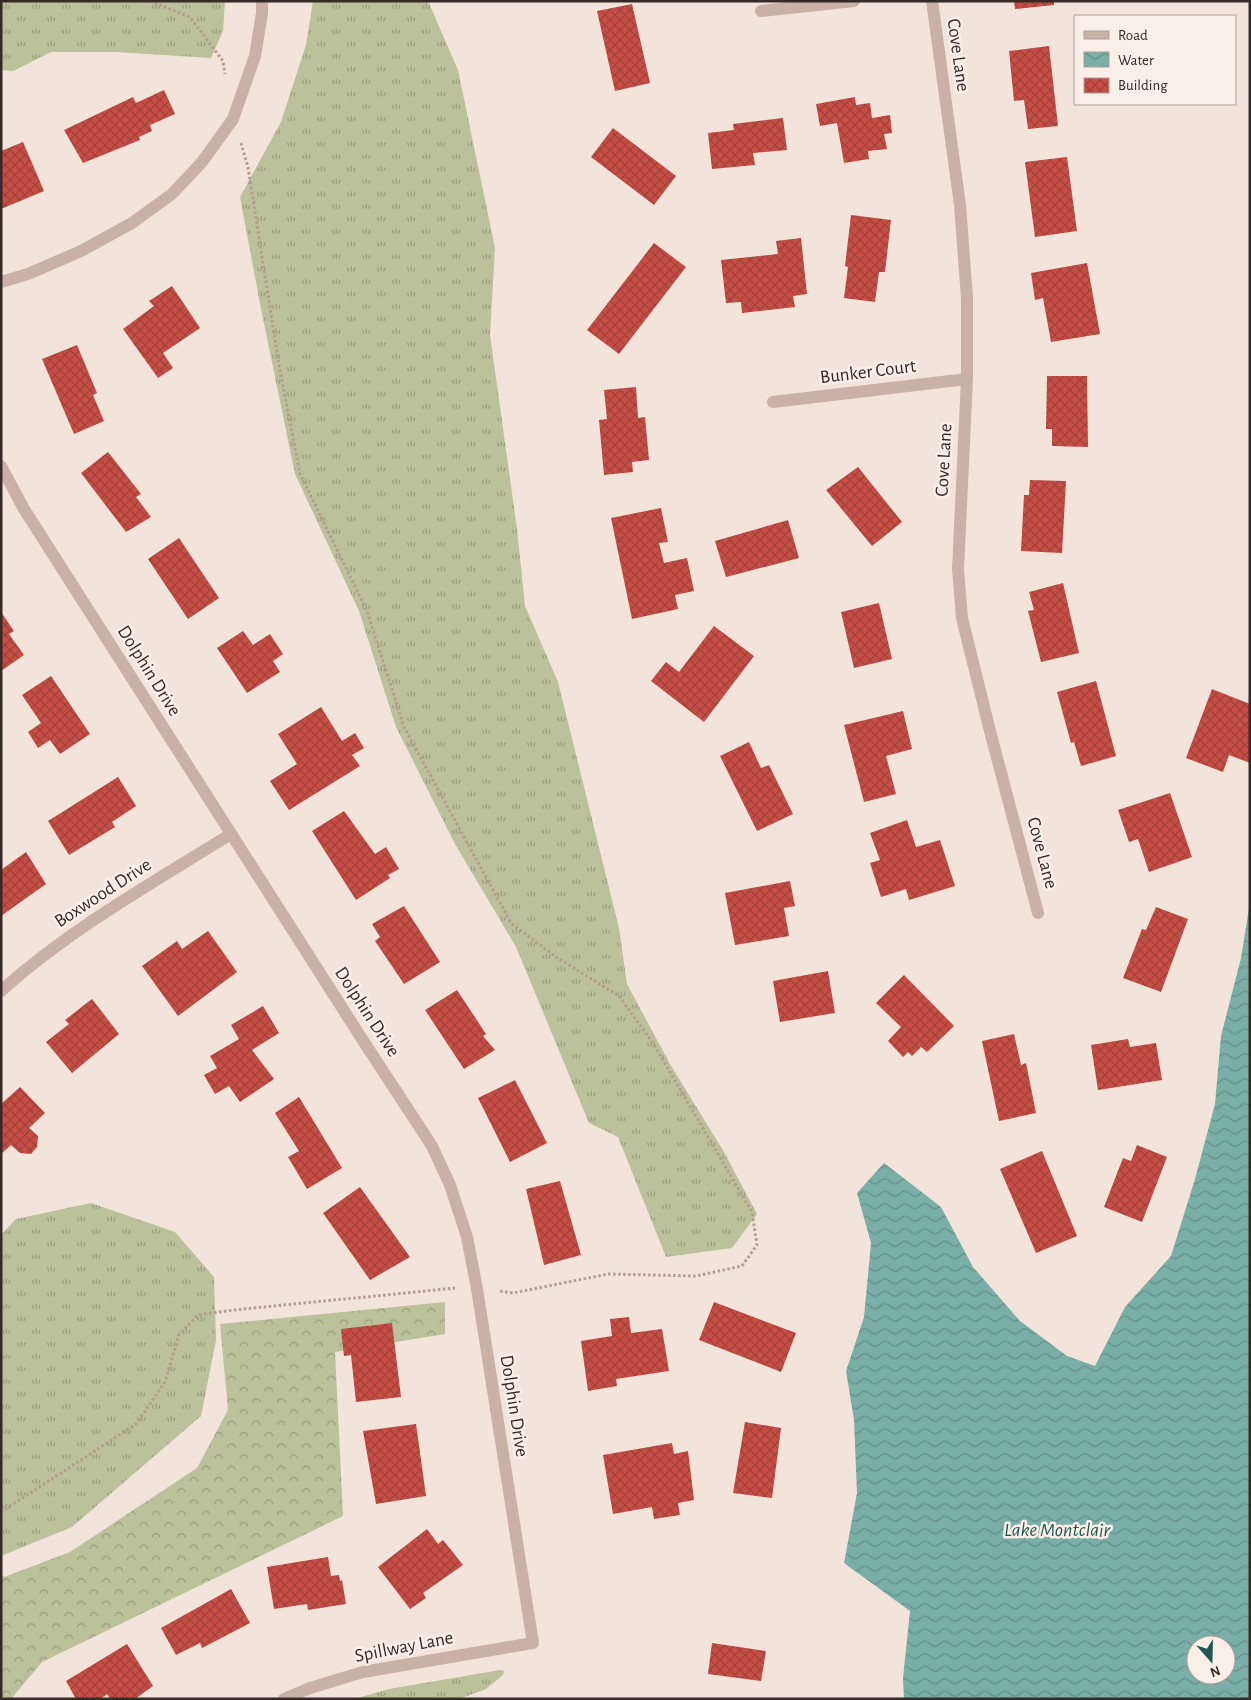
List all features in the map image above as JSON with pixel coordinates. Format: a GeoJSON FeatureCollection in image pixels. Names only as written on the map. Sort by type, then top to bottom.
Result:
{"type":"FeatureCollection","features":[{"type":"Feature","properties":{"kind":"street"},"geometry":{"type":"LineString","coordinates":[[1,282],[28,274],[82,251],[132,223],[172,194],[202,162],[233,119],[255,56],[262,13],[262,1]]}},
{"type":"Feature","properties":{"kind":"street"},"geometry":{"type":"LineString","coordinates":[[761,11],[854,1]]}},
{"type":"Feature","properties":{"kind":"street","name":"Cove Lane"},"geometry":{"type":"LineString","coordinates":[[932,1],[960,205],[966,298],[967,379],[958,569],[962,618],[1038,913]]}},
{"type":"Feature","properties":{"kind":"street","name":"Bunker Court"},"geometry":{"type":"LineString","coordinates":[[773,402],[967,379]]}},
{"type":"Feature","properties":{"kind":"street","name":"Dolphin Drive"},"geometry":{"type":"LineString","coordinates":[[1,466],[24,509],[432,1146],[450,1185],[467,1237],[477,1289],[533,1643]]}},
{"type":"Feature","properties":{"kind":"street","name":"Boxwood Drive"},"geometry":{"type":"LineString","coordinates":[[1,991],[75,931],[231,834]]}},
{"type":"Feature","properties":{"kind":"street","name":"Spillway Lane"},"geometry":{"type":"LineString","coordinates":[[284,1699],[310,1688],[363,1672],[533,1643]]}},
{"type":"Feature","properties":{"kind":"path"},"geometry":{"type":"LineString","coordinates":[[150,1],[190,17],[223,61],[226,80]]}},
{"type":"Feature","properties":{"kind":"path"},"geometry":{"type":"LineString","coordinates":[[1,1512],[136,1424],[165,1382],[179,1335],[198,1315],[444,1289],[477,1289],[513,1293],[608,1274],[696,1276],[742,1266],[757,1245],[752,1212],[653,1043],[619,996],[556,957],[511,923],[404,727],[367,611],[300,474],[279,365],[248,167],[233,119]]}},
{"type":"Feature","properties":{"kind":"green space"},"geometry":{"type":"Polygon","coordinates":[[[1,1],[225,1],[223,31],[211,58],[116,52],[51,52],[13,71],[1,70],[1,1]]]}},
{"type":"Feature","properties":{"kind":"green space"},"geometry":{"type":"Polygon","coordinates":[[[313,1],[428,1],[458,70],[495,248],[490,335],[517,529],[525,606],[558,682],[619,928],[627,984],[670,1064],[724,1152],[757,1214],[732,1248],[666,1257],[618,1137],[589,1123],[516,947],[455,844],[396,727],[359,611],[295,474],[240,197],[281,122],[306,45],[313,1]]]}},
{"type":"Feature","properties":{"kind":"green space"},"geometry":{"type":"Polygon","coordinates":[[[91,1203],[175,1232],[214,1277],[216,1340],[201,1416],[72,1527],[1,1556],[1,1235],[16,1219],[91,1203]]]}},
{"type":"Feature","properties":{"kind":"green space"},"geometry":{"type":"Polygon","coordinates":[[[445,1302],[445,1334],[335,1352],[343,1516],[42,1662],[11,1699],[1,1699],[1,1575],[4,1577],[70,1552],[197,1468],[228,1410],[220,1324],[445,1302]]]}},
{"type":"Feature","properties":{"kind":"green space"},"geometry":{"type":"Polygon","coordinates":[[[500,1670],[504,1671],[503,1675],[486,1689],[459,1699],[354,1699],[389,1689],[500,1670]]]}},
{"type":"Feature","properties":{"kind":"water","name":"Lake Montclair"},"geometry":{"type":"Polygon","coordinates":[[[1250,902],[1250,1699],[904,1699],[903,1678],[910,1611],[844,1563],[857,1493],[854,1420],[846,1371],[864,1317],[871,1243],[857,1193],[884,1163],[941,1207],[973,1267],[1020,1321],[1067,1356],[1095,1366],[1125,1307],[1171,1256],[1195,1179],[1215,1104],[1221,1036],[1241,958],[1250,902]]]}},
{"type":"Feature","properties":{"kind":"building"},"geometry":{"type":"Polygon","coordinates":[[[1014,1],[1054,1],[1054,5],[1015,9],[1014,1]]]}},
{"type":"Feature","properties":{"kind":"building"},"geometry":{"type":"Polygon","coordinates":[[[632,4],[650,83],[615,91],[597,11],[632,4]]]}},
{"type":"Feature","properties":{"kind":"building"},"geometry":{"type":"Polygon","coordinates":[[[1049,46],[1058,126],[1028,129],[1024,100],[1014,101],[1009,51],[1049,46]]]}},
{"type":"Feature","properties":{"kind":"building"},"geometry":{"type":"Polygon","coordinates":[[[164,90],[175,114],[150,125],[152,131],[139,137],[140,140],[83,163],[64,130],[133,97],[136,103],[164,90]]]}},
{"type":"Feature","properties":{"kind":"building"},"geometry":{"type":"Polygon","coordinates":[[[855,97],[856,105],[870,103],[872,118],[890,115],[892,133],[884,134],[887,149],[868,151],[869,159],[844,163],[837,123],[820,126],[816,104],[855,97]]]}},
{"type":"Feature","properties":{"kind":"building"},"geometry":{"type":"Polygon","coordinates":[[[783,118],[787,150],[753,153],[755,165],[712,169],[708,133],[734,130],[733,124],[783,118]]]}},
{"type":"Feature","properties":{"kind":"building"},"geometry":{"type":"Polygon","coordinates":[[[613,128],[676,176],[654,205],[591,157],[613,128]]]}},
{"type":"Feature","properties":{"kind":"building"},"geometry":{"type":"Polygon","coordinates":[[[23,142],[44,191],[1,209],[1,151],[23,142]]]}},
{"type":"Feature","properties":{"kind":"building"},"geometry":{"type":"Polygon","coordinates":[[[1067,157],[1077,231],[1035,237],[1025,162],[1067,157]]]}},
{"type":"Feature","properties":{"kind":"building"},"geometry":{"type":"Polygon","coordinates":[[[851,215],[891,220],[885,272],[879,272],[875,302],[844,298],[848,267],[845,266],[851,215]]]}},
{"type":"Feature","properties":{"kind":"building"},"geometry":{"type":"Polygon","coordinates":[[[801,238],[807,294],[793,296],[795,307],[742,313],[741,302],[726,303],[721,260],[778,254],[776,241],[801,238]]]}},
{"type":"Feature","properties":{"kind":"building"},"geometry":{"type":"Polygon","coordinates":[[[654,243],[686,267],[619,354],[587,330],[654,243]]]}},
{"type":"Feature","properties":{"kind":"building"},"geometry":{"type":"Polygon","coordinates":[[[1087,263],[1100,334],[1051,342],[1043,298],[1035,300],[1031,273],[1087,263]]]}},
{"type":"Feature","properties":{"kind":"building"},"geometry":{"type":"Polygon","coordinates":[[[172,286],[200,328],[163,353],[173,368],[158,378],[123,329],[154,306],[149,301],[172,286]]]}},
{"type":"Feature","properties":{"kind":"building"},"geometry":{"type":"Polygon","coordinates":[[[77,345],[97,393],[93,395],[104,421],[74,434],[42,359],[77,345]]]}},
{"type":"Feature","properties":{"kind":"building"},"geometry":{"type":"Polygon","coordinates":[[[1047,376],[1087,376],[1088,447],[1052,446],[1052,429],[1046,429],[1047,376]]]}},
{"type":"Feature","properties":{"kind":"building"},"geometry":{"type":"Polygon","coordinates":[[[636,387],[638,418],[645,417],[649,460],[632,462],[633,472],[604,475],[599,420],[607,419],[604,390],[636,387]]]}},
{"type":"Feature","properties":{"kind":"building"},"geometry":{"type":"Polygon","coordinates":[[[108,452],[141,494],[136,497],[151,517],[126,532],[81,473],[108,452]]]}},
{"type":"Feature","properties":{"kind":"building"},"geometry":{"type":"Polygon","coordinates":[[[858,467],[902,522],[872,546],[826,490],[858,467]]]}},
{"type":"Feature","properties":{"kind":"building"},"geometry":{"type":"Polygon","coordinates":[[[1030,480],[1066,481],[1062,553],[1021,551],[1024,495],[1029,495],[1030,480]]]}},
{"type":"Feature","properties":{"kind":"building"},"geometry":{"type":"Polygon","coordinates":[[[661,508],[668,542],[659,543],[664,563],[687,558],[694,591],[675,595],[678,609],[632,619],[611,518],[661,508]]]}},
{"type":"Feature","properties":{"kind":"building"},"geometry":{"type":"Polygon","coordinates":[[[788,520],[799,558],[726,577],[715,541],[788,520]]]}},
{"type":"Feature","properties":{"kind":"building"},"geometry":{"type":"Polygon","coordinates":[[[179,538],[219,598],[188,619],[148,559],[179,538]]]}},
{"type":"Feature","properties":{"kind":"building"},"geometry":{"type":"Polygon","coordinates":[[[1063,583],[1079,653],[1041,662],[1028,611],[1034,610],[1029,592],[1063,583]]]}},
{"type":"Feature","properties":{"kind":"building"},"geometry":{"type":"Polygon","coordinates":[[[879,603],[892,659],[854,668],[841,612],[879,603]]]}},
{"type":"Feature","properties":{"kind":"building"},"geometry":{"type":"Polygon","coordinates":[[[1,612],[14,631],[9,634],[24,655],[1,671],[1,612]]]}},
{"type":"Feature","properties":{"kind":"building"},"geometry":{"type":"Polygon","coordinates":[[[714,626],[754,656],[704,722],[651,681],[666,662],[679,672],[714,626]]]}},
{"type":"Feature","properties":{"kind":"building"},"geometry":{"type":"Polygon","coordinates":[[[243,631],[253,645],[270,634],[283,654],[273,661],[280,672],[247,693],[217,648],[243,631]]]}},
{"type":"Feature","properties":{"kind":"building"},"geometry":{"type":"Polygon","coordinates":[[[51,676],[90,734],[60,754],[50,740],[38,748],[28,732],[41,723],[22,695],[51,676]]]}},
{"type":"Feature","properties":{"kind":"building"},"geometry":{"type":"Polygon","coordinates":[[[1096,681],[1116,756],[1081,766],[1074,742],[1071,743],[1057,692],[1096,681]]]}},
{"type":"Feature","properties":{"kind":"building"},"geometry":{"type":"Polygon","coordinates":[[[1212,689],[1250,704],[1250,763],[1229,755],[1223,772],[1186,758],[1212,689]]]}},
{"type":"Feature","properties":{"kind":"building"},"geometry":{"type":"Polygon","coordinates":[[[321,707],[342,741],[355,733],[364,748],[352,755],[360,766],[289,810],[270,781],[297,764],[278,734],[321,707]]]}},
{"type":"Feature","properties":{"kind":"building"},"geometry":{"type":"Polygon","coordinates":[[[903,711],[912,749],[886,756],[896,794],[864,802],[844,725],[903,711]]]}},
{"type":"Feature","properties":{"kind":"building"},"geometry":{"type":"Polygon","coordinates":[[[749,742],[761,768],[769,765],[793,814],[757,831],[720,756],[749,742]]]}},
{"type":"Feature","properties":{"kind":"building"},"geometry":{"type":"Polygon","coordinates":[[[118,777],[136,806],[112,822],[115,827],[69,855],[48,821],[118,777]]]}},
{"type":"Feature","properties":{"kind":"building"},"geometry":{"type":"Polygon","coordinates":[[[1170,793],[1192,857],[1149,872],[1138,839],[1129,842],[1118,810],[1170,793]]]}},
{"type":"Feature","properties":{"kind":"building"},"geometry":{"type":"Polygon","coordinates":[[[344,811],[375,854],[386,847],[399,869],[388,875],[390,878],[356,900],[312,831],[344,811]]]}},
{"type":"Feature","properties":{"kind":"building"},"geometry":{"type":"Polygon","coordinates":[[[907,820],[916,847],[940,840],[955,886],[909,900],[906,889],[881,897],[870,863],[880,860],[870,833],[907,820]]]}},
{"type":"Feature","properties":{"kind":"building"},"geometry":{"type":"Polygon","coordinates":[[[26,852],[46,884],[1,916],[1,870],[26,852]]]}},
{"type":"Feature","properties":{"kind":"building"},"geometry":{"type":"Polygon","coordinates":[[[790,881],[795,906],[784,908],[789,936],[735,945],[725,893],[790,881]]]}},
{"type":"Feature","properties":{"kind":"building"},"geometry":{"type":"Polygon","coordinates":[[[404,906],[440,962],[404,984],[375,941],[380,937],[372,924],[404,906]]]}},
{"type":"Feature","properties":{"kind":"building"},"geometry":{"type":"Polygon","coordinates":[[[1156,907],[1188,919],[1161,992],[1123,978],[1142,929],[1146,930],[1156,907]]]}},
{"type":"Feature","properties":{"kind":"building"},"geometry":{"type":"Polygon","coordinates":[[[208,931],[237,972],[178,1016],[142,966],[177,941],[182,949],[208,931]]]}},
{"type":"Feature","properties":{"kind":"building"},"geometry":{"type":"Polygon","coordinates":[[[828,971],[835,1013],[780,1022],[773,981],[828,971]]]}},
{"type":"Feature","properties":{"kind":"building"},"geometry":{"type":"Polygon","coordinates":[[[904,975],[954,1026],[927,1052],[921,1047],[912,1056],[908,1052],[903,1057],[888,1041],[901,1027],[876,1003],[904,975]]]}},
{"type":"Feature","properties":{"kind":"building"},"geometry":{"type":"Polygon","coordinates":[[[457,990],[486,1034],[483,1036],[495,1050],[464,1069],[425,1010],[457,990]]]}},
{"type":"Feature","properties":{"kind":"building"},"geometry":{"type":"Polygon","coordinates":[[[92,999],[119,1034],[72,1073],[46,1042],[69,1024],[65,1020],[92,999]]]}},
{"type":"Feature","properties":{"kind":"building"},"geometry":{"type":"Polygon","coordinates":[[[263,1006],[279,1033],[252,1050],[274,1079],[240,1102],[229,1086],[215,1094],[204,1075],[217,1068],[210,1056],[239,1039],[231,1025],[263,1006]]]}},
{"type":"Feature","properties":{"kind":"building"},"geometry":{"type":"Polygon","coordinates":[[[1014,1034],[1021,1065],[1026,1063],[1036,1113],[999,1121],[982,1041],[1014,1034]]]}},
{"type":"Feature","properties":{"kind":"building"},"geometry":{"type":"Polygon","coordinates":[[[1128,1039],[1130,1047],[1156,1043],[1162,1080],[1098,1090],[1091,1045],[1128,1039]]]}},
{"type":"Feature","properties":{"kind":"building"},"geometry":{"type":"Polygon","coordinates":[[[515,1080],[547,1143],[510,1162],[478,1098],[515,1080]]]}},
{"type":"Feature","properties":{"kind":"building"},"geometry":{"type":"Polygon","coordinates":[[[20,1087],[45,1113],[29,1128],[38,1136],[37,1147],[31,1154],[20,1153],[11,1145],[1,1154],[1,1104],[20,1087]]]}},
{"type":"Feature","properties":{"kind":"building"},"geometry":{"type":"Polygon","coordinates":[[[299,1097],[342,1168],[307,1189],[288,1157],[299,1151],[275,1113],[299,1097]]]}},
{"type":"Feature","properties":{"kind":"building"},"geometry":{"type":"Polygon","coordinates":[[[1137,1145],[1167,1157],[1142,1222],[1104,1207],[1123,1158],[1131,1161],[1137,1145]]]}},
{"type":"Feature","properties":{"kind":"building"},"geometry":{"type":"Polygon","coordinates":[[[1042,1151],[1077,1236],[1036,1253],[1000,1169],[1042,1151]]]}},
{"type":"Feature","properties":{"kind":"building"},"geometry":{"type":"Polygon","coordinates":[[[560,1181],[581,1255],[544,1265],[526,1189],[560,1181]]]}},
{"type":"Feature","properties":{"kind":"building"},"geometry":{"type":"Polygon","coordinates":[[[360,1187],[410,1257],[370,1280],[323,1213],[360,1187]]]}},
{"type":"Feature","properties":{"kind":"building"},"geometry":{"type":"Polygon","coordinates":[[[714,1302],[796,1333],[781,1372],[699,1340],[714,1302]]]}},
{"type":"Feature","properties":{"kind":"building"},"geometry":{"type":"Polygon","coordinates":[[[629,1317],[631,1333],[662,1329],[669,1371],[616,1379],[617,1386],[588,1391],[581,1341],[612,1336],[610,1319],[629,1317]]]}},
{"type":"Feature","properties":{"kind":"building"},"geometry":{"type":"Polygon","coordinates":[[[392,1323],[401,1397],[356,1402],[351,1355],[344,1356],[341,1329],[392,1323]]]}},
{"type":"Feature","properties":{"kind":"building"},"geometry":{"type":"Polygon","coordinates":[[[745,1422],[781,1428],[772,1498],[733,1493],[745,1422]]]}},
{"type":"Feature","properties":{"kind":"building"},"geometry":{"type":"Polygon","coordinates":[[[416,1424],[426,1496],[376,1504],[363,1431],[416,1424]]]}},
{"type":"Feature","properties":{"kind":"building"},"geometry":{"type":"Polygon","coordinates":[[[672,1443],[674,1454],[688,1451],[694,1500],[678,1503],[680,1515],[654,1519],[652,1507],[613,1514],[603,1455],[672,1443]]]}},
{"type":"Feature","properties":{"kind":"building"},"geometry":{"type":"Polygon","coordinates":[[[427,1529],[438,1544],[443,1540],[463,1565],[423,1593],[426,1598],[410,1609],[378,1567],[427,1529]]]}},
{"type":"Feature","properties":{"kind":"building"},"geometry":{"type":"Polygon","coordinates":[[[328,1557],[331,1576],[339,1575],[340,1581],[342,1580],[346,1604],[308,1610],[307,1604],[274,1609],[267,1567],[328,1557]]]}},
{"type":"Feature","properties":{"kind":"building"},"geometry":{"type":"Polygon","coordinates":[[[231,1589],[250,1623],[202,1648],[200,1643],[176,1655],[161,1628],[231,1589]]]}},
{"type":"Feature","properties":{"kind":"building"},"geometry":{"type":"Polygon","coordinates":[[[712,1643],[766,1651],[761,1681],[708,1674],[712,1643]]]}},
{"type":"Feature","properties":{"kind":"building"},"geometry":{"type":"Polygon","coordinates":[[[127,1644],[153,1686],[135,1699],[110,1699],[107,1694],[100,1699],[76,1699],[66,1681],[127,1644]]]}}]}
